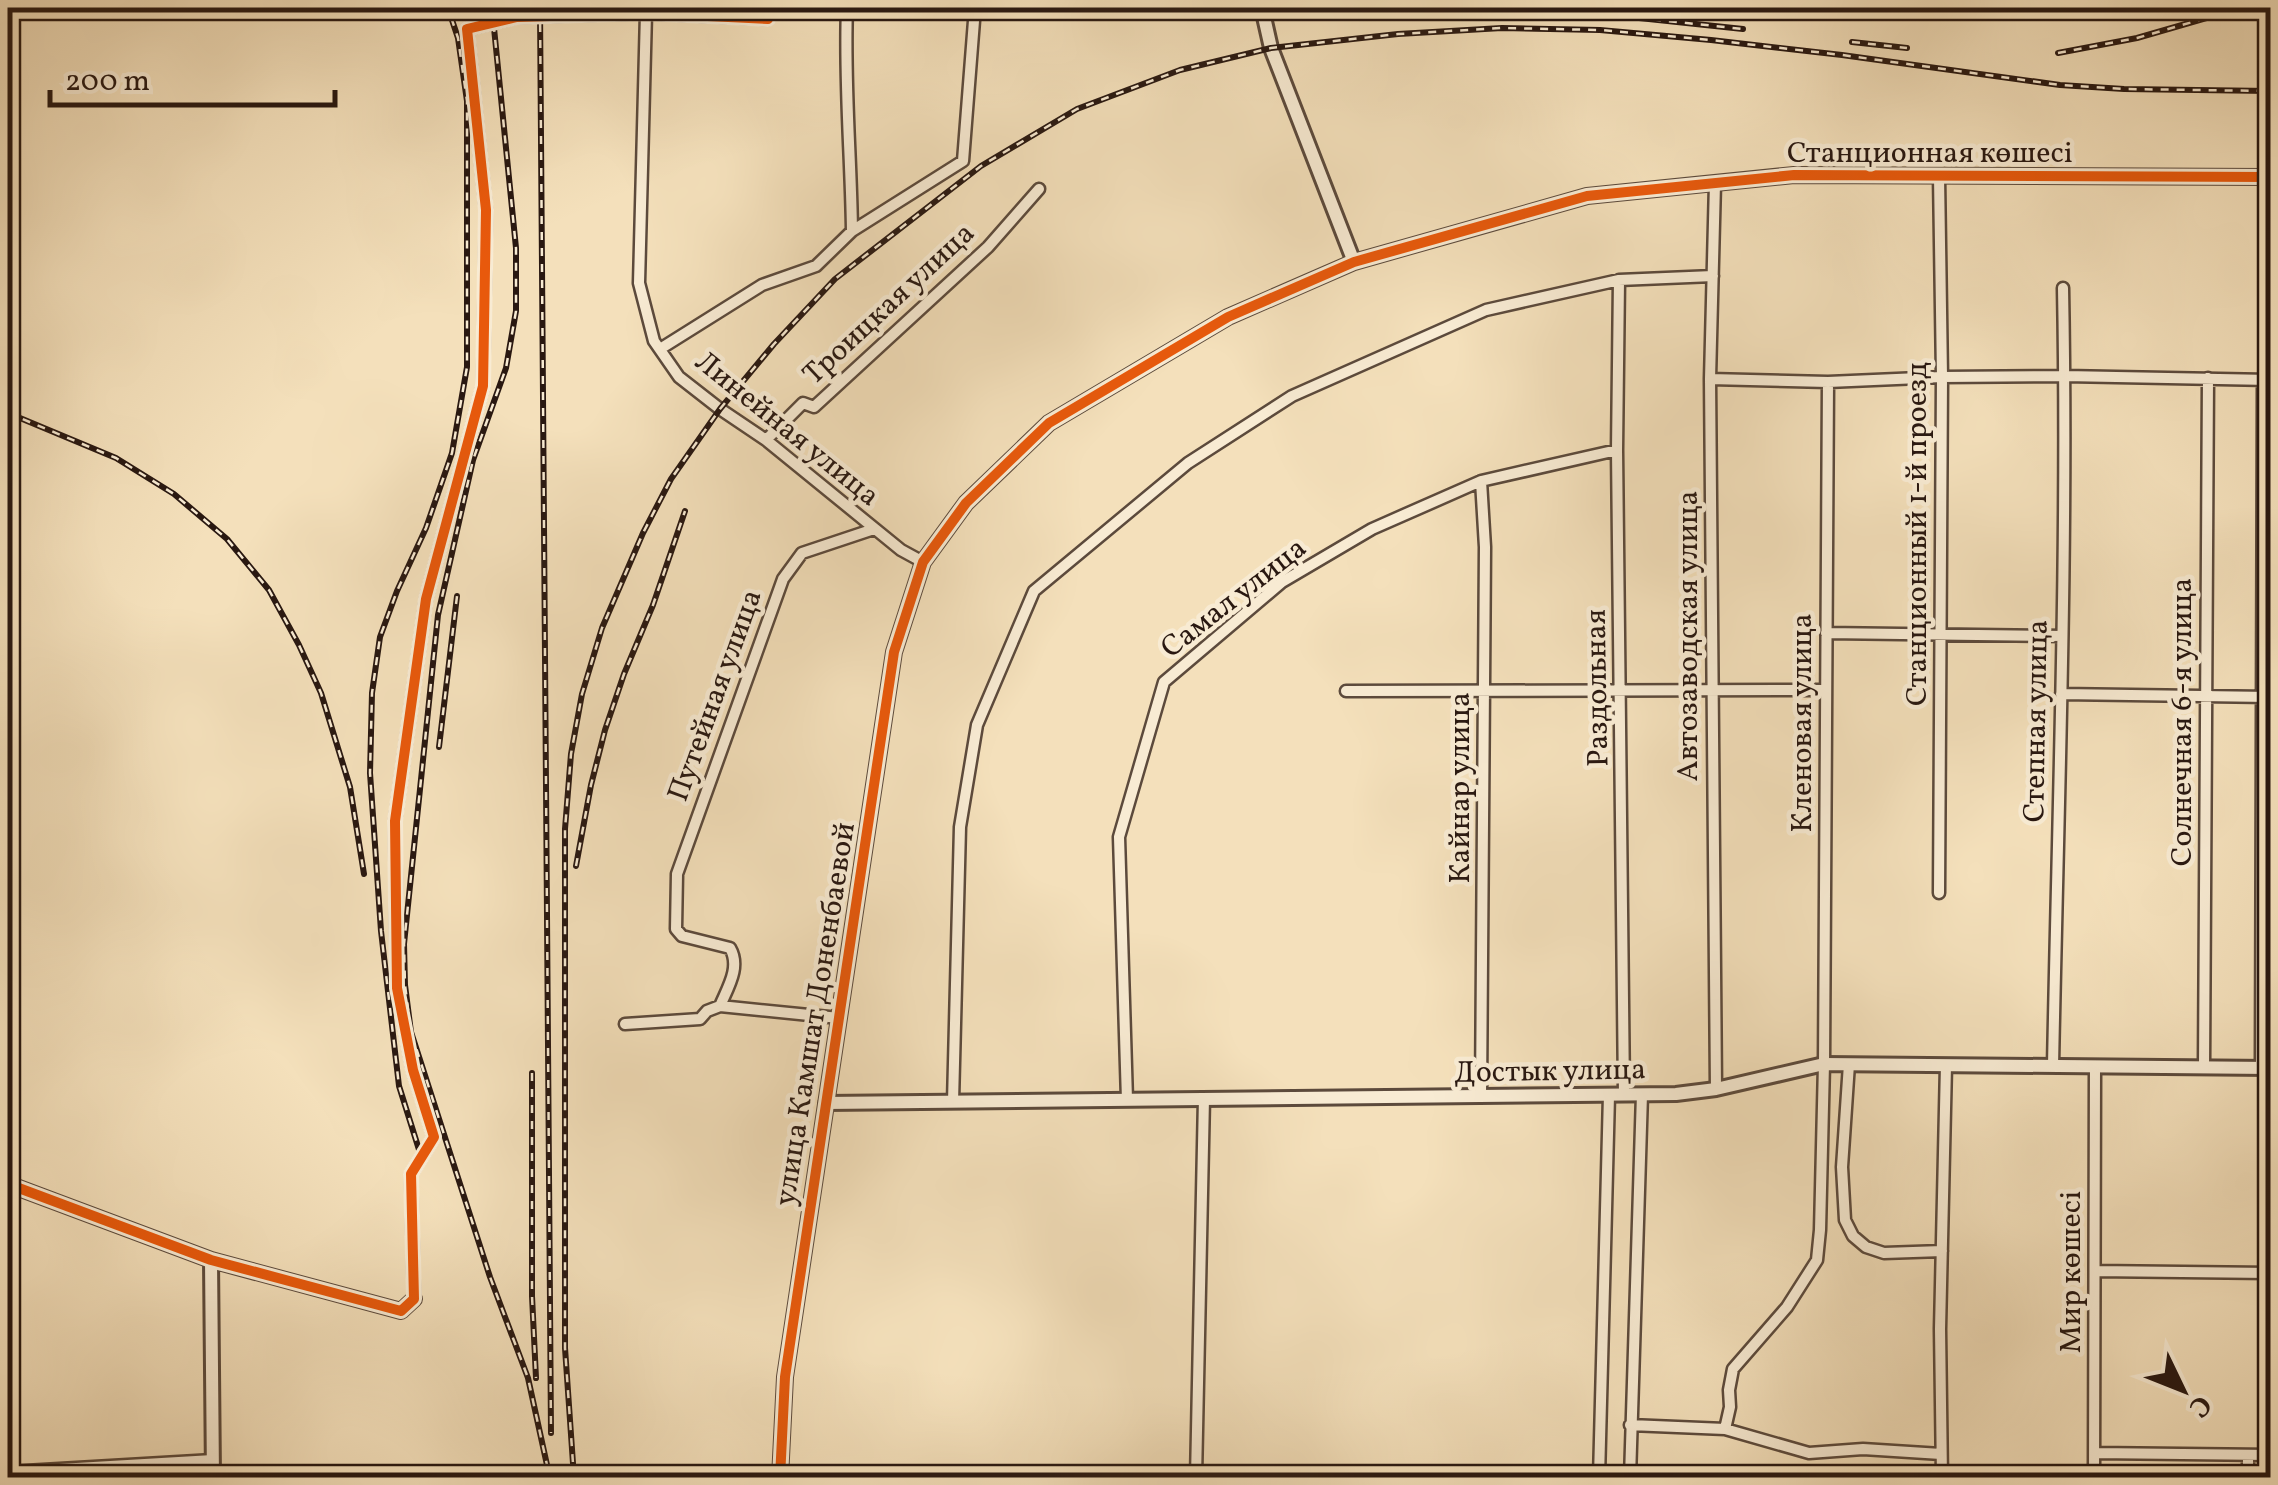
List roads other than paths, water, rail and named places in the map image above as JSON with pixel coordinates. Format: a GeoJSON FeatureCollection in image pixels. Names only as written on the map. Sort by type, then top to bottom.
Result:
{"type":"FeatureCollection","features":[{"type":"Feature","properties":{"kind":"street"},"geometry":{"type":"LineString","coordinates":[[847,8],[852,231]]}},
{"type":"Feature","properties":{"kind":"street"},"geometry":{"type":"LineString","coordinates":[[660,349],[762,285],[816,266],[852,231],[962,161],[975,8]]}},
{"type":"Feature","properties":{"kind":"street"},"geometry":{"type":"LineString","coordinates":[[1262,8],[1271,48],[1354,262]]}},
{"type":"Feature","properties":{"kind":"street"},"geometry":{"type":"LineString","coordinates":[[8,1184],[210,1260],[401,1312],[414,1300],[410,1174],[434,1137],[413,1070],[398,988],[395,821],[426,600],[484,386],[486,210],[467,28],[517,17],[646,13],[768,19]]}},
{"type":"Feature","properties":{"kind":"street","name":"Линейная улица"},"geometry":{"type":"LineString","coordinates":[[646,13],[639,283],[654,341],[679,377],[766,440],[901,550],[924,562]]}},
{"type":"Feature","properties":{"kind":"street","name":"Станционная көшесі"},"geometry":{"type":"LineString","coordinates":[[924,562],[966,504],[1049,423],[1228,316],[1354,262],[1587,196],[1715,183],[1794,176],[2270,177]]}},
{"type":"Feature","properties":{"kind":"street","name":"Станционный 1-й проезд"},"geometry":{"type":"LineString","coordinates":[[1939,176],[1939,892]]}},
{"type":"Feature","properties":{"kind":"street","name":"Автозаводская улица"},"geometry":{"type":"LineString","coordinates":[[1715,183],[1710,379],[1716,1089]]}},
{"type":"Feature","properties":{"kind":"street","name":"Троицкая улица"},"geometry":{"type":"LineString","coordinates":[[766,440],[804,403],[814,407],[988,247],[1039,189]]}},
{"type":"Feature","properties":{"kind":"street"},"geometry":{"type":"LineString","coordinates":[[953,1102],[960,827],[977,725],[1034,590],[1188,463],[1292,396],[1486,310],[1619,280],[1713,276]]}},
{"type":"Feature","properties":{"kind":"street","name":"Раздольная"},"geometry":{"type":"LineString","coordinates":[[1599,1478],[1617,1094],[1621,690],[1619,280]]}},
{"type":"Feature","properties":{"kind":"street","name":"Степная улица"},"geometry":{"type":"LineString","coordinates":[[2053,1066],[2064,288]]}},
{"type":"Feature","properties":{"kind":"street"},"geometry":{"type":"LineString","coordinates":[[1710,379],[1828,382],[2065,376],[2267,380],[2266,1068]]}},
{"type":"Feature","properties":{"kind":"street","name":"Солнечная 6-я улица"},"geometry":{"type":"LineString","coordinates":[[2204,1067],[2208,378]]}},
{"type":"Feature","properties":{"kind":"street","name":"Кленовая улица"},"geometry":{"type":"LineString","coordinates":[[1725,1429],[1733,1368],[1787,1307],[1817,1260],[1820,1230],[1828,382]]}},
{"type":"Feature","properties":{"kind":"street","name":"Самал улица"},"geometry":{"type":"LineString","coordinates":[[1128,1100],[1118,836],[1164,682],[1282,582],[1372,529],[1481,481],[1617,450]]}},
{"type":"Feature","properties":{"kind":"street","name":"Кайнар улица"},"geometry":{"type":"LineString","coordinates":[[1481,481],[1485,547],[1481,1096]]}},
{"type":"Feature","properties":{"kind":"street","name":"Путейная улица"},"geometry":{"type":"LineString","coordinates":[[720,1006],[736,968],[734,954],[730,948],[682,936],[676,929],[677,874],[783,579],[802,553],[874,529]]}},
{"type":"Feature","properties":{"kind":"street","name":"улица Камшат Доненбаевой"},"geometry":{"type":"LineString","coordinates":[[780,1478],[785,1377],[894,652],[924,562]]}},
{"type":"Feature","properties":{"kind":"street"},"geometry":{"type":"LineString","coordinates":[[1826,634],[2062,636]]}},
{"type":"Feature","properties":{"kind":"street"},"geometry":{"type":"LineString","coordinates":[[1346,691],[1826,690]]}},
{"type":"Feature","properties":{"kind":"street"},"geometry":{"type":"LineString","coordinates":[[2061,694],[2266,697]]}},
{"type":"Feature","properties":{"kind":"street"},"geometry":{"type":"LineString","coordinates":[[625,1024],[700,1019],[720,1006],[839,1018]]}},
{"type":"Feature","properties":{"kind":"street","name":"Достык улица"},"geometry":{"type":"LineString","coordinates":[[826,1103],[1676,1094],[1716,1089],[1824,1064],[2266,1068]]}},
{"type":"Feature","properties":{"kind":"street"},"geometry":{"type":"LineString","coordinates":[[1849,1064],[1842,1167],[1845,1220],[1866,1247],[1884,1253],[1942,1251]]}},
{"type":"Feature","properties":{"kind":"street"},"geometry":{"type":"LineString","coordinates":[[1942,1478],[1940,1330],[1946,1065]]}},
{"type":"Feature","properties":{"kind":"street","name":"Мир көшесі"},"geometry":{"type":"LineString","coordinates":[[2094,1066],[2094,1478]]}},
{"type":"Feature","properties":{"kind":"street"},"geometry":{"type":"LineString","coordinates":[[1630,1478],[1642,1094]]}},
{"type":"Feature","properties":{"kind":"street"},"geometry":{"type":"LineString","coordinates":[[1196,1478],[1204,1098]]}},
{"type":"Feature","properties":{"kind":"street"},"geometry":{"type":"LineString","coordinates":[[210,1260],[213,1478]]}},
{"type":"Feature","properties":{"kind":"street"},"geometry":{"type":"LineString","coordinates":[[2094,1272],[2270,1273]]}},
{"type":"Feature","properties":{"kind":"street"},"geometry":{"type":"LineString","coordinates":[[1630,1425],[1725,1429],[1809,1453],[1863,1450],[1941,1454]]}},
{"type":"Feature","properties":{"kind":"street"},"geometry":{"type":"LineString","coordinates":[[2095,1453],[2270,1455]]}},
{"type":"Feature","properties":{"kind":"street"},"geometry":{"type":"LineString","coordinates":[[2248,1455],[2248,1478]]}},
{"type":"Feature","properties":{"kind":"street"},"geometry":{"type":"LineString","coordinates":[[8,1472],[212,1460]]}},
{"type":"Feature","properties":{"kind":"railway"},"geometry":{"type":"LineString","coordinates":[[421,1156],[399,1086],[381,931],[370,773],[372,693],[380,637],[426,528],[452,453],[467,367],[467,101],[458,38],[448,8]]}},
{"type":"Feature","properties":{"kind":"railway"},"geometry":{"type":"LineString","coordinates":[[492,8],[516,248],[516,311],[506,368],[473,460],[438,615],[404,944],[405,985],[411,1032],[490,1277],[528,1378],[547,1465]]}},
{"type":"Feature","properties":{"kind":"railway"},"geometry":{"type":"LineString","coordinates":[[540,8],[551,1433]]}},
{"type":"Feature","properties":{"kind":"railway"},"geometry":{"type":"LineString","coordinates":[[1506,8],[1584,18]]}},
{"type":"Feature","properties":{"kind":"railway"},"geometry":{"type":"LineString","coordinates":[[1574,8],[1743,29]]}},
{"type":"Feature","properties":{"kind":"railway"},"geometry":{"type":"LineString","coordinates":[[2058,53],[2137,38],[2241,8]]}},
{"type":"Feature","properties":{"kind":"railway"},"geometry":{"type":"LineString","coordinates":[[574,1478],[565,1348],[565,829],[571,754],[582,694],[602,628],[671,479],[720,409],[835,279],[981,166],[1077,109],[1180,70],[1271,48],[1502,28],[1600,30],[1842,55],[2060,85],[2270,91]]}},
{"type":"Feature","properties":{"kind":"railway"},"geometry":{"type":"LineString","coordinates":[[1852,42],[1907,48]]}},
{"type":"Feature","properties":{"kind":"railway"},"geometry":{"type":"LineString","coordinates":[[8,413],[116,458],[174,494],[227,539],[269,590],[321,693],[350,787],[364,874]]}},
{"type":"Feature","properties":{"kind":"railway"},"geometry":{"type":"LineString","coordinates":[[576,866],[605,730],[685,511]]}},
{"type":"Feature","properties":{"kind":"railway"},"geometry":{"type":"LineString","coordinates":[[439,747],[457,596]]}},
{"type":"Feature","properties":{"kind":"railway"},"geometry":{"type":"LineString","coordinates":[[532,1073],[536,1378]]}}]}
